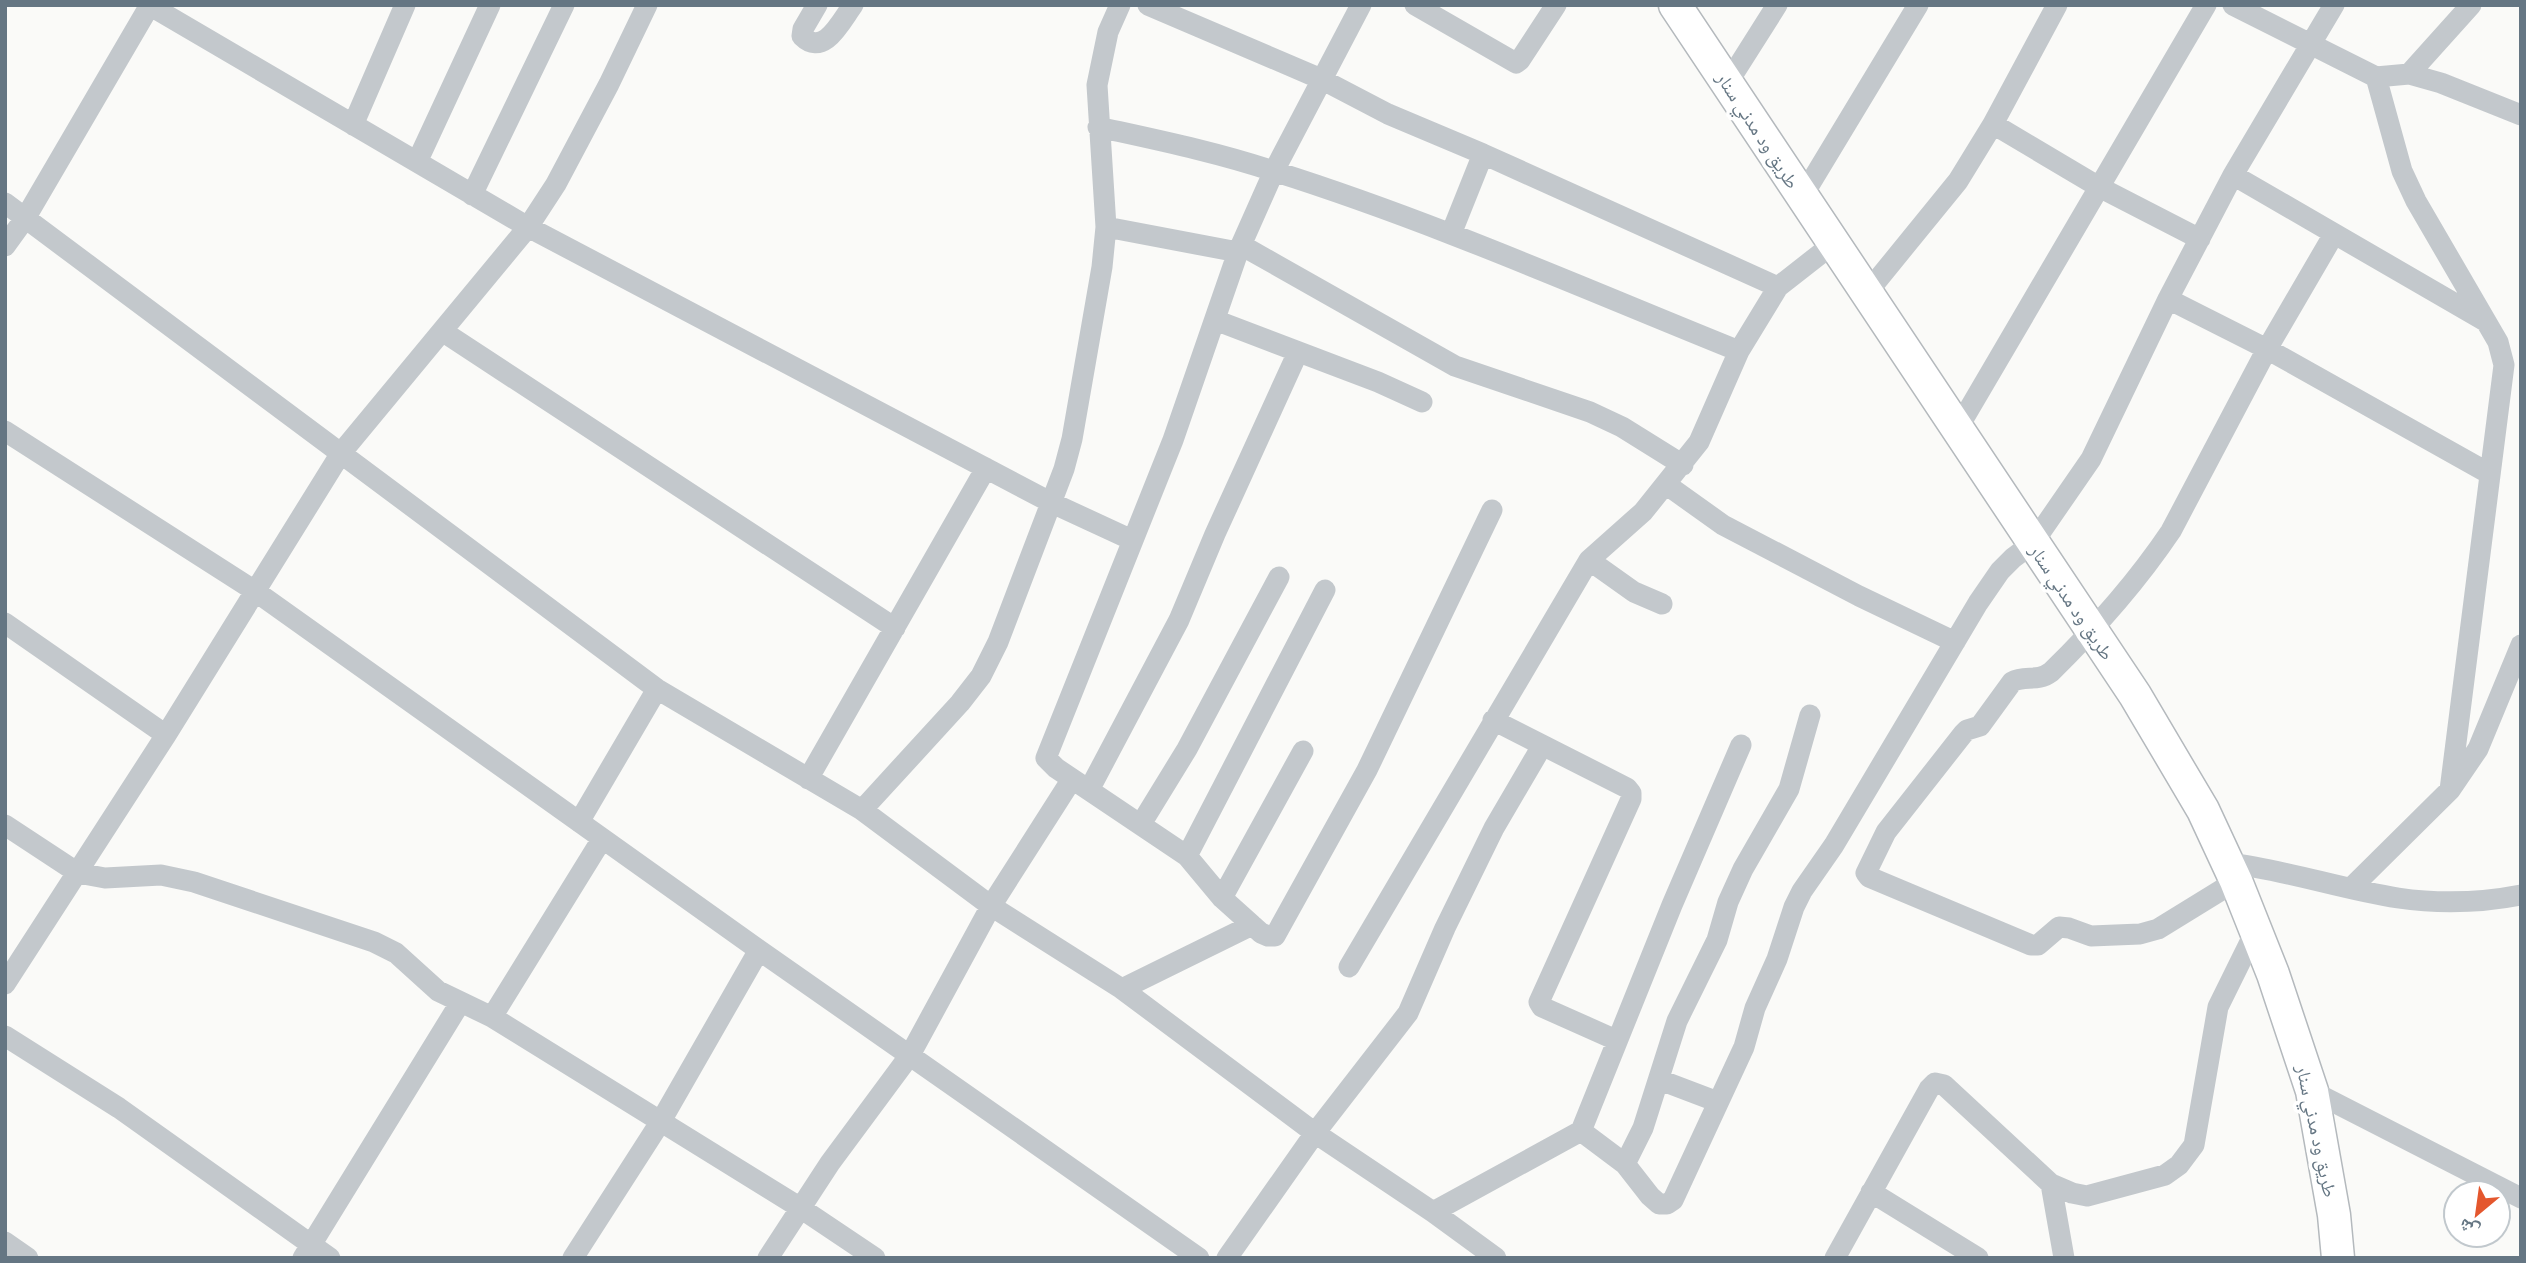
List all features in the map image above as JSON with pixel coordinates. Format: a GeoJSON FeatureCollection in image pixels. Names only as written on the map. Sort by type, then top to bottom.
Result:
{"type":"FeatureCollection","features":[{"type":"Feature","properties":{"kind":"highway","name":"طريق ود مدني سنار"},"geometry":{"type":"LineString","coordinates":[[1675,5],[2092,632],[2203,810],[2233,872],[2256,930],[2312,1091],[2334,1215],[2338,1258]]}},
{"type":"Feature","properties":{"kind":"street"},"geometry":{"type":"LineString","coordinates":[[5,246],[26,217],[150,5],[528,227],[1052,503],[1132,540]]}},
{"type":"Feature","properties":{"kind":"street"},"geometry":{"type":"LineString","coordinates":[[353,125],[405,5]]}},
{"type":"Feature","properties":{"kind":"street"},"geometry":{"type":"LineString","coordinates":[[417,162],[490,5]]}},
{"type":"Feature","properties":{"kind":"street"},"geometry":{"type":"LineString","coordinates":[[472,195],[564,5]]}},
{"type":"Feature","properties":{"kind":"street"},"geometry":{"type":"LineString","coordinates":[[5,984],[166,735],[341,453],[528,227],[556,184],[647,5]]}},
{"type":"Feature","properties":{"kind":"street"},"geometry":{"type":"LineString","coordinates":[[817,5],[803,29],[802,36],[805,40],[818,44],[824,43],[853,5]]}},
{"type":"Feature","properties":{"kind":"street"},"geometry":{"type":"LineString","coordinates":[[1148,5],[1321,79],[1388,114],[1778,287]]}},
{"type":"Feature","properties":{"kind":"street"},"geometry":{"type":"LineString","coordinates":[[1361,5],[1274,171],[1240,248],[1173,440],[1046,758],[1081,785],[1187,856],[1222,898],[1252,925],[1268,936],[1275,936],[1367,770],[1492,510]]}},
{"type":"Feature","properties":{"kind":"street"},"geometry":{"type":"LineString","coordinates":[[1415,5],[1516,63],[1556,5]]}},
{"type":"Feature","properties":{"kind":"street"},"geometry":{"type":"LineString","coordinates":[[1727,84],[1777,5]]}},
{"type":"Feature","properties":{"kind":"street"},"geometry":{"type":"LineString","coordinates":[[1802,197],[1918,5]]}},
{"type":"Feature","properties":{"kind":"street"},"geometry":{"type":"LineString","coordinates":[[1866,294],[1958,180],[1993,124],[2057,5]]}},
{"type":"Feature","properties":{"kind":"street"},"geometry":{"type":"LineString","coordinates":[[1958,428],[2206,5]]}},
{"type":"Feature","properties":{"kind":"street"},"geometry":{"type":"LineString","coordinates":[[1581,1131],[1625,1164],[1659,1204],[1667,1204],[1673,1200],[1744,1047],[1755,1008],[1777,959],[1802,891],[1853,815],[2000,571],[2033,543],[2091,459],[2168,299],[2233,175],[2334,5]]}},
{"type":"Feature","properties":{"kind":"street"},"geometry":{"type":"LineString","coordinates":[[2409,74],[2471,5]]}},
{"type":"Feature","properties":{"kind":"street"},"geometry":{"type":"LineString","coordinates":[[862,810],[982,676],[999,642],[1052,503],[1072,439],[1097,300],[1106,227],[1097,85],[1100,59],[1117,6]]}},
{"type":"Feature","properties":{"kind":"street"},"geometry":{"type":"LineString","coordinates":[[2239,7],[2376,77],[2409,74],[2441,83],[2521,115]]}},
{"type":"Feature","properties":{"kind":"street"},"geometry":{"type":"LineString","coordinates":[[2376,77],[2402,171],[2416,201],[2498,342],[2504,365],[2450,790]]}},
{"type":"Feature","properties":{"kind":"street"},"geometry":{"type":"LineString","coordinates":[[1993,124],[2099,187],[2200,239]]}},
{"type":"Feature","properties":{"kind":"street"},"geometry":{"type":"LineString","coordinates":[[1098,127],[1204,150],[1274,171],[1451,234],[1739,351]]}},
{"type":"Feature","properties":{"kind":"street"},"geometry":{"type":"LineString","coordinates":[[1451,234],[1483,154]]}},
{"type":"Feature","properties":{"kind":"street"},"geometry":{"type":"LineString","coordinates":[[2233,175],[2487,322]]}},
{"type":"Feature","properties":{"kind":"street"},"geometry":{"type":"LineString","coordinates":[[5,203],[657,690],[862,810],[991,906],[1122,989],[1315,1133],[1496,1258]]}},
{"type":"Feature","properties":{"kind":"street"},"geometry":{"type":"LineString","coordinates":[[1106,227],[1240,248],[1455,366],[1590,412],[1622,428],[1682,465]]}},
{"type":"Feature","properties":{"kind":"street"},"geometry":{"type":"LineString","coordinates":[[2334,234],[2267,349],[2171,531],[2153,557],[2092,632],[2043,678],[2017,678],[2008,686],[1980,726],[1962,734],[1886,832],[1866,873],[1869,877],[2018,940],[2038,945],[2051,931],[2059,927],[2091,936],[2140,934],[2158,929],[2233,872],[2263,867],[2351,888],[2427,901],[2476,901],[2521,895]]}},
{"type":"Feature","properties":{"kind":"street"},"geometry":{"type":"LineString","coordinates":[[1349,967],[1589,560],[1643,512],[1682,465],[1708,426],[1739,351],[1778,287],[1833,244]]}},
{"type":"Feature","properties":{"kind":"street"},"geometry":{"type":"LineString","coordinates":[[2168,299],[2267,349],[2490,474]]}},
{"type":"Feature","properties":{"kind":"street"},"geometry":{"type":"LineString","coordinates":[[1215,320],[1422,402]]}},
{"type":"Feature","properties":{"kind":"street"},"geometry":{"type":"LineString","coordinates":[[442,331],[895,628]]}},
{"type":"Feature","properties":{"kind":"street"},"geometry":{"type":"LineString","coordinates":[[768,1258],[799,1207],[910,1055],[991,906],[1081,785],[1179,620],[1298,352]]}},
{"type":"Feature","properties":{"kind":"street"},"geometry":{"type":"LineString","coordinates":[[5,431],[255,591],[759,950],[1199,1258]]}},
{"type":"Feature","properties":{"kind":"street"},"geometry":{"type":"LineString","coordinates":[[808,779],[986,468]]}},
{"type":"Feature","properties":{"kind":"street"},"geometry":{"type":"LineString","coordinates":[[1667,485],[1723,525],[1859,596],[1955,642]]}},
{"type":"Feature","properties":{"kind":"street"},"geometry":{"type":"LineString","coordinates":[[1589,560],[1634,592],[1661,604]]}},
{"type":"Feature","properties":{"kind":"street"},"geometry":{"type":"LineString","coordinates":[[1141,824],[1192,740],[1279,577]]}},
{"type":"Feature","properties":{"kind":"street"},"geometry":{"type":"LineString","coordinates":[[1187,856],[1325,590]]}},
{"type":"Feature","properties":{"kind":"street"},"geometry":{"type":"LineString","coordinates":[[5,623],[166,735]]}},
{"type":"Feature","properties":{"kind":"street"},"geometry":{"type":"LineString","coordinates":[[2351,888],[2450,790],[2478,749],[2521,645]]}},
{"type":"Feature","properties":{"kind":"street"},"geometry":{"type":"LineString","coordinates":[[579,822],[657,690]]}},
{"type":"Feature","properties":{"kind":"street"},"geometry":{"type":"LineString","coordinates":[[1625,1164],[1643,1128],[1677,1021],[1717,940],[1728,902],[1743,869],[1789,789],[1810,715]]}},
{"type":"Feature","properties":{"kind":"street"},"geometry":{"type":"LineString","coordinates":[[1493,720],[1627,788],[1631,793],[1539,1002],[1542,1007],[1616,1040]]}},
{"type":"Feature","properties":{"kind":"street"},"geometry":{"type":"LineString","coordinates":[[1433,1212],[1581,1131],[1700,836],[1741,745]]}},
{"type":"Feature","properties":{"kind":"street"},"geometry":{"type":"LineString","coordinates":[[1227,1258],[1315,1133],[1408,1013],[1445,928],[1494,828],[1542,746]]}},
{"type":"Feature","properties":{"kind":"street"},"geometry":{"type":"LineString","coordinates":[[1222,898],[1303,751]]}},
{"type":"Feature","properties":{"kind":"street"},"geometry":{"type":"LineString","coordinates":[[5,825],[78,873],[105,878],[161,875],[194,882],[355,935],[396,953],[438,991],[492,1017],[799,1207],[875,1258]]}},
{"type":"Feature","properties":{"kind":"street"},"geometry":{"type":"LineString","coordinates":[[492,1017],[602,839]]}},
{"type":"Feature","properties":{"kind":"street"},"geometry":{"type":"LineString","coordinates":[[1122,989],[1252,925]]}},
{"type":"Feature","properties":{"kind":"street"},"geometry":{"type":"LineString","coordinates":[[1835,1258],[1929,1089],[1935,1083],[1944,1085],[2051,1184],[2072,1193],[2087,1196],[2165,1175],[2179,1166],[2194,1145],[2218,1007],[2256,930]]}},
{"type":"Feature","properties":{"kind":"street"},"geometry":{"type":"LineString","coordinates":[[573,1258],[661,1121],[759,950]]}},
{"type":"Feature","properties":{"kind":"street"},"geometry":{"type":"LineString","coordinates":[[307,1251],[460,1003]]}},
{"type":"Feature","properties":{"kind":"street"},"geometry":{"type":"LineString","coordinates":[[5,1037],[119,1108],[307,1251],[330,1258]]}},
{"type":"Feature","properties":{"kind":"street"},"geometry":{"type":"LineString","coordinates":[[1660,1080],[1718,1102]]}},
{"type":"Feature","properties":{"kind":"street"},"geometry":{"type":"LineString","coordinates":[[2312,1091],[2521,1198]]}},
{"type":"Feature","properties":{"kind":"street"},"geometry":{"type":"LineString","coordinates":[[2051,1184],[2064,1258]]}},
{"type":"Feature","properties":{"kind":"street"},"geometry":{"type":"LineString","coordinates":[[1871,1192],[1978,1258]]}},
{"type":"Feature","properties":{"kind":"street"},"geometry":{"type":"LineString","coordinates":[[5,1242],[28,1258]]}}]}
